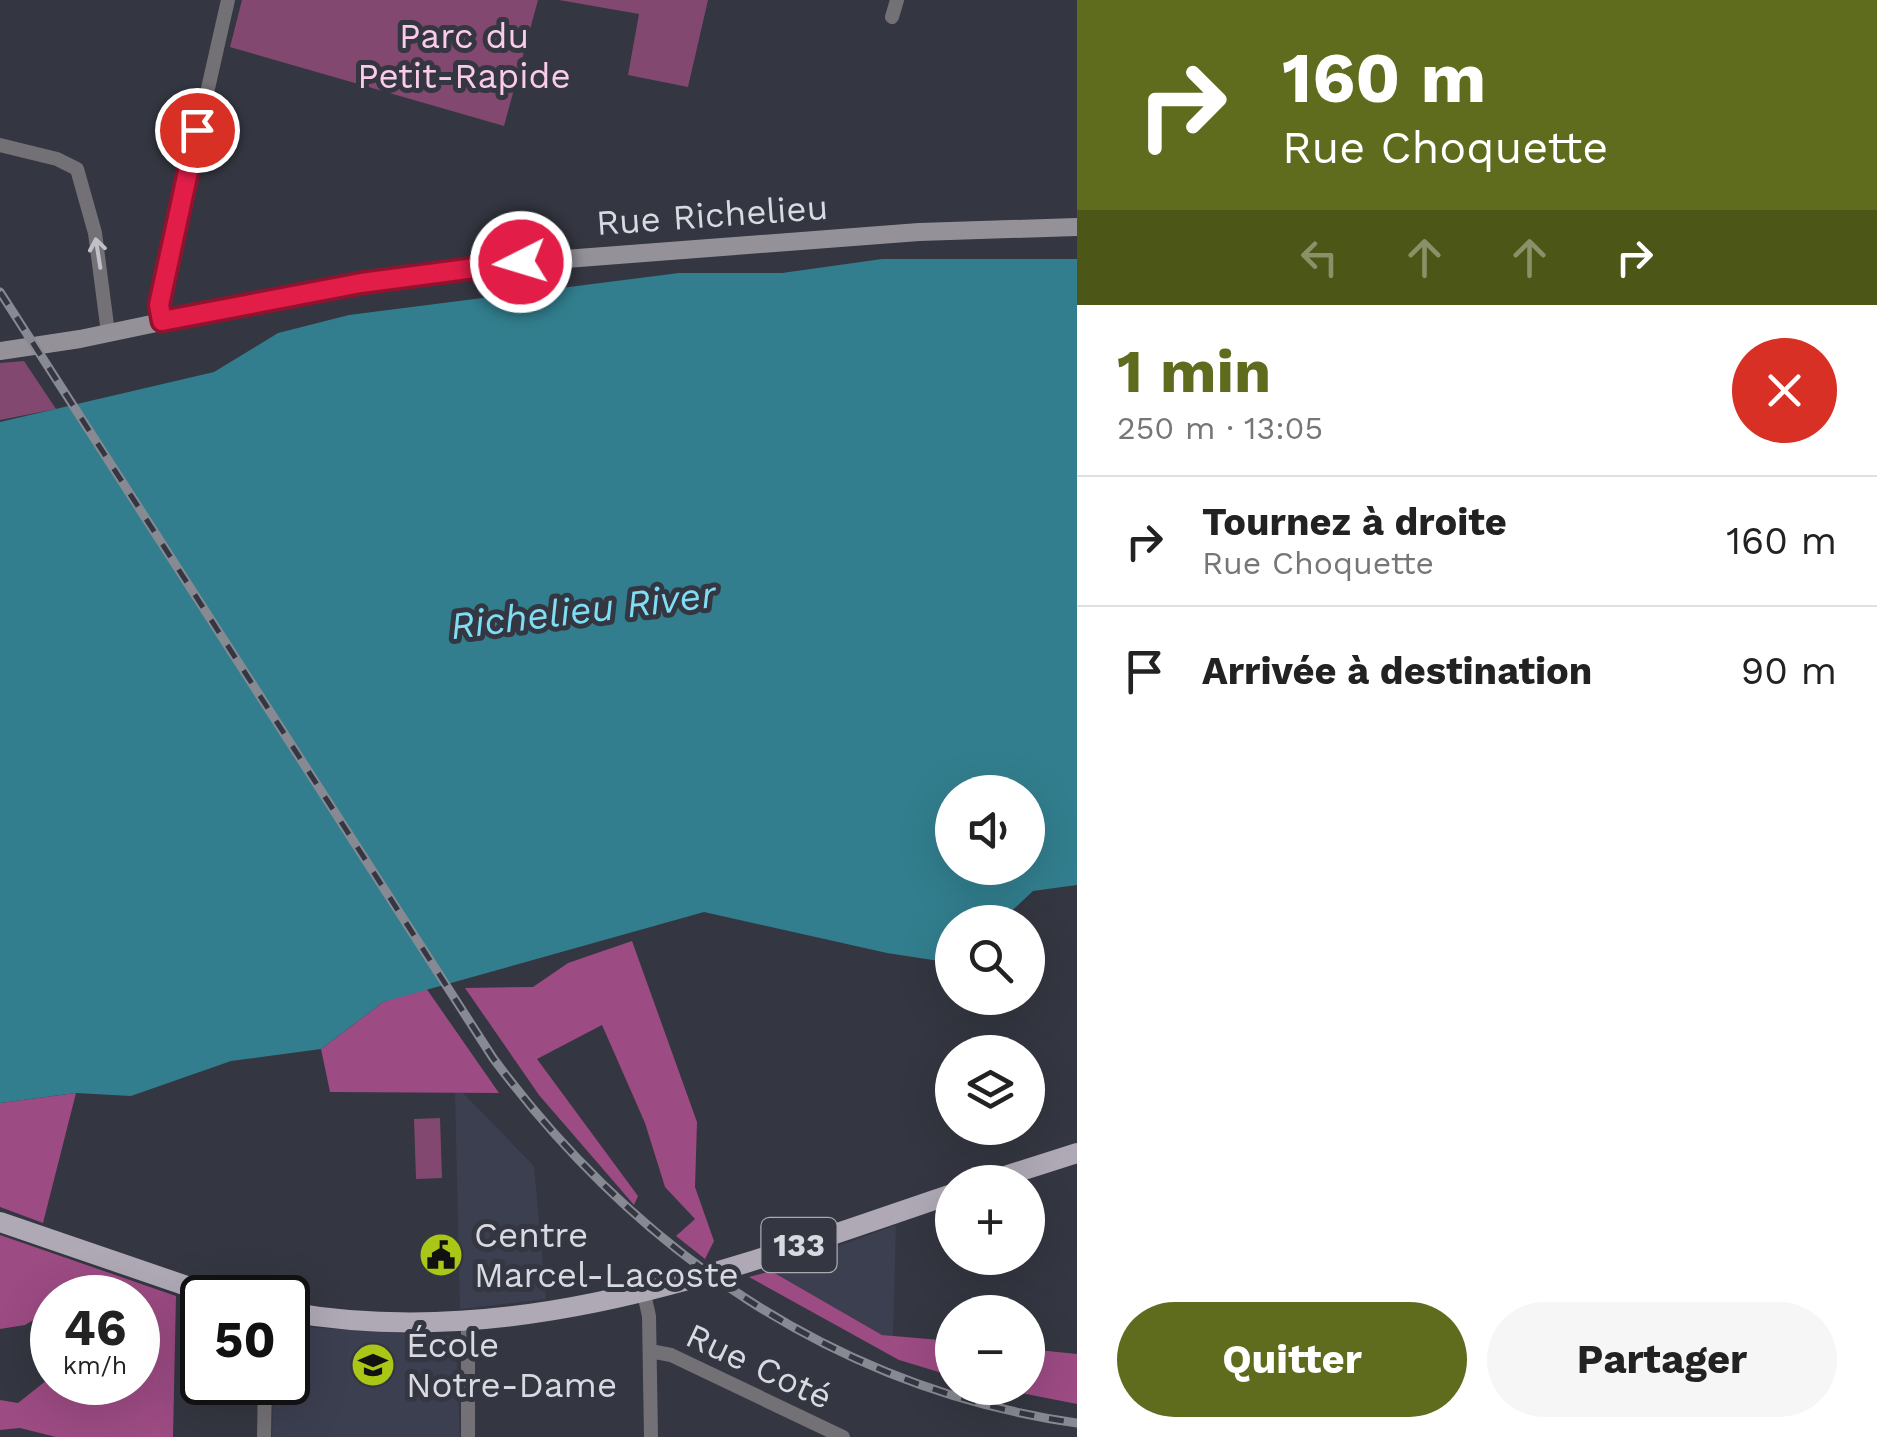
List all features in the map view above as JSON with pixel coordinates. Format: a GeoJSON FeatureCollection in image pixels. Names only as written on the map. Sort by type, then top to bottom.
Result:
{"type":"FeatureCollection","features":[{"type":"Feature","properties":{"kind":"main road","name":"Rue Richelieu"},"geometry":{"type":"LineString","coordinates":[[0,351],[361,283],[487,265],[919,232],[1077,227]]}},
{"type":"Feature","properties":{"kind":"main road"},"geometry":{"type":"LineString","coordinates":[[1038,1165],[1077,1152]]}},
{"type":"Feature","properties":{"kind":"main road","name":"133"},"geometry":{"type":"LineString","coordinates":[[310,1314],[389,1323],[528,1317],[644,1294],[935,1200]]}},
{"type":"Feature","properties":{"kind":"main road"},"geometry":{"type":"LineString","coordinates":[[0,1222],[180,1284]]}},
{"type":"Feature","properties":{"kind":"street"},"geometry":{"type":"LineString","coordinates":[[162,321],[159,305],[228,0]]}},
{"type":"Feature","properties":{"kind":"street"},"geometry":{"type":"LineString","coordinates":[[892,17],[896,0]]}},
{"type":"Feature","properties":{"kind":"street"},"geometry":{"type":"LineString","coordinates":[[0,144],[57,159],[77,169],[95,233],[108,333]]}},
{"type":"Feature","properties":{"kind":"street"},"geometry":{"type":"LineString","coordinates":[[644,1294],[650,1352],[651,1437]]}},
{"type":"Feature","properties":{"kind":"street"},"geometry":{"type":"LineString","coordinates":[[468,1322],[468,1437]]}},
{"type":"Feature","properties":{"kind":"street","name":"Rue Coté"},"geometry":{"type":"LineString","coordinates":[[650,1352],[670,1355],[834,1435]]}},
{"type":"Feature","properties":{"kind":"street"},"geometry":{"type":"LineString","coordinates":[[264,1437],[265,1405]]}},
{"type":"Feature","properties":{"kind":"shaded area"},"geometry":{"type":"Polygon","coordinates":[[[632,941],[697,1122],[695,1187],[714,1241],[705,1259],[676,1236],[695,1219],[665,1187],[645,1123],[602,1025],[537,1059],[638,1196],[634,1205],[539,1095],[465,988],[533,987],[568,963],[632,941]]]}},
{"type":"Feature","properties":{"kind":"shaded area"},"geometry":{"type":"Polygon","coordinates":[[[426,988],[499,1093],[330,1092],[321,1049],[383,1002],[426,988]]]}},
{"type":"Feature","properties":{"kind":"shaded area"},"geometry":{"type":"Polygon","coordinates":[[[76,1093],[43,1223],[0,1207],[0,1103],[76,1093]]]}},
{"type":"Feature","properties":{"kind":"shaded area"},"geometry":{"type":"Polygon","coordinates":[[[455,1093],[463,1093],[534,1166],[546,1299],[460,1309],[455,1093]]]}},
{"type":"Feature","properties":{"kind":"shaded area"},"geometry":{"type":"Polygon","coordinates":[[[896,1225],[893,1336],[882,1335],[771,1271],[896,1225]]]}},
{"type":"Feature","properties":{"kind":"shaded area"},"geometry":{"type":"Polygon","coordinates":[[[0,1235],[115,1275],[30,1275],[30,1322],[0,1329],[0,1235]]]}},
{"type":"Feature","properties":{"kind":"shaded area"},"geometry":{"type":"Polygon","coordinates":[[[771,1271],[882,1335],[935,1340],[935,1371],[899,1360],[749,1277],[771,1271]]]}},
{"type":"Feature","properties":{"kind":"shaded area"},"geometry":{"type":"Polygon","coordinates":[[[160,1290],[176,1296],[173,1437],[56,1437],[20,1428],[0,1430],[0,1400],[18,1403],[30,1393],[30,1405],[160,1405],[160,1290]]]}},
{"type":"Feature","properties":{"kind":"shaded area","name":"École Notre-Dame"},"geometry":{"type":"Polygon","coordinates":[[[310,1327],[456,1336],[460,1437],[272,1437],[273,1405],[310,1405],[310,1327]]]}},
{"type":"Feature","properties":{"kind":"shaded area"},"geometry":{"type":"Polygon","coordinates":[[[1045,1351],[1077,1354],[1077,1404],[1045,1398],[1045,1351]]]}},
{"type":"Feature","properties":{"kind":"green space","name":"Parc du Petit-Rapide"},"geometry":{"type":"Polygon","coordinates":[[[242,0],[538,0],[504,126],[230,47],[242,0]]]}},
{"type":"Feature","properties":{"kind":"green space","name":"Parc du Petit-Rapide"},"geometry":{"type":"Polygon","coordinates":[[[559,0],[708,0],[688,87],[628,75],[639,14],[559,0]]]}},
{"type":"Feature","properties":{"kind":"green space"},"geometry":{"type":"Polygon","coordinates":[[[24,361],[56,409],[0,420],[0,363],[24,361]]]}},
{"type":"Feature","properties":{"kind":"green space"},"geometry":{"type":"Polygon","coordinates":[[[440,1118],[442,1178],[416,1179],[414,1119],[440,1118]]]}},
{"type":"Feature","properties":{"kind":"water","name":"Richelieu River"},"geometry":{"type":"Polygon","coordinates":[[[882,259],[1077,259],[1077,885],[1033,891],[1018,905],[935,905],[935,960],[704,912],[383,1002],[321,1049],[231,1061],[131,1096],[76,1093],[0,1103],[0,422],[214,372],[278,333],[349,315],[679,273],[782,273],[882,259]]]}},
{"type":"Feature","properties":{"kind":"railway"},"geometry":{"type":"LineString","coordinates":[[0,292],[493,1058],[549,1128],[611,1192],[677,1249],[748,1300],[824,1343],[904,1379],[989,1405],[1077,1423]]}},
{"type":"Feature","properties":{"kind":"place","name":"Centre Marcel-Lacoste"},"geometry":{"type":"Point","coordinates":[441,1255]}},
{"type":"Feature","properties":{"kind":"place","name":"École Notre-Dame"},"geometry":{"type":"Point","coordinates":[373,1365]}},
{"type":"Feature","properties":{"kind":"route"},"geometry":{"type":"LineString","coordinates":[[197,130],[159,305],[162,321],[361,283],[521,262]]}}]}
